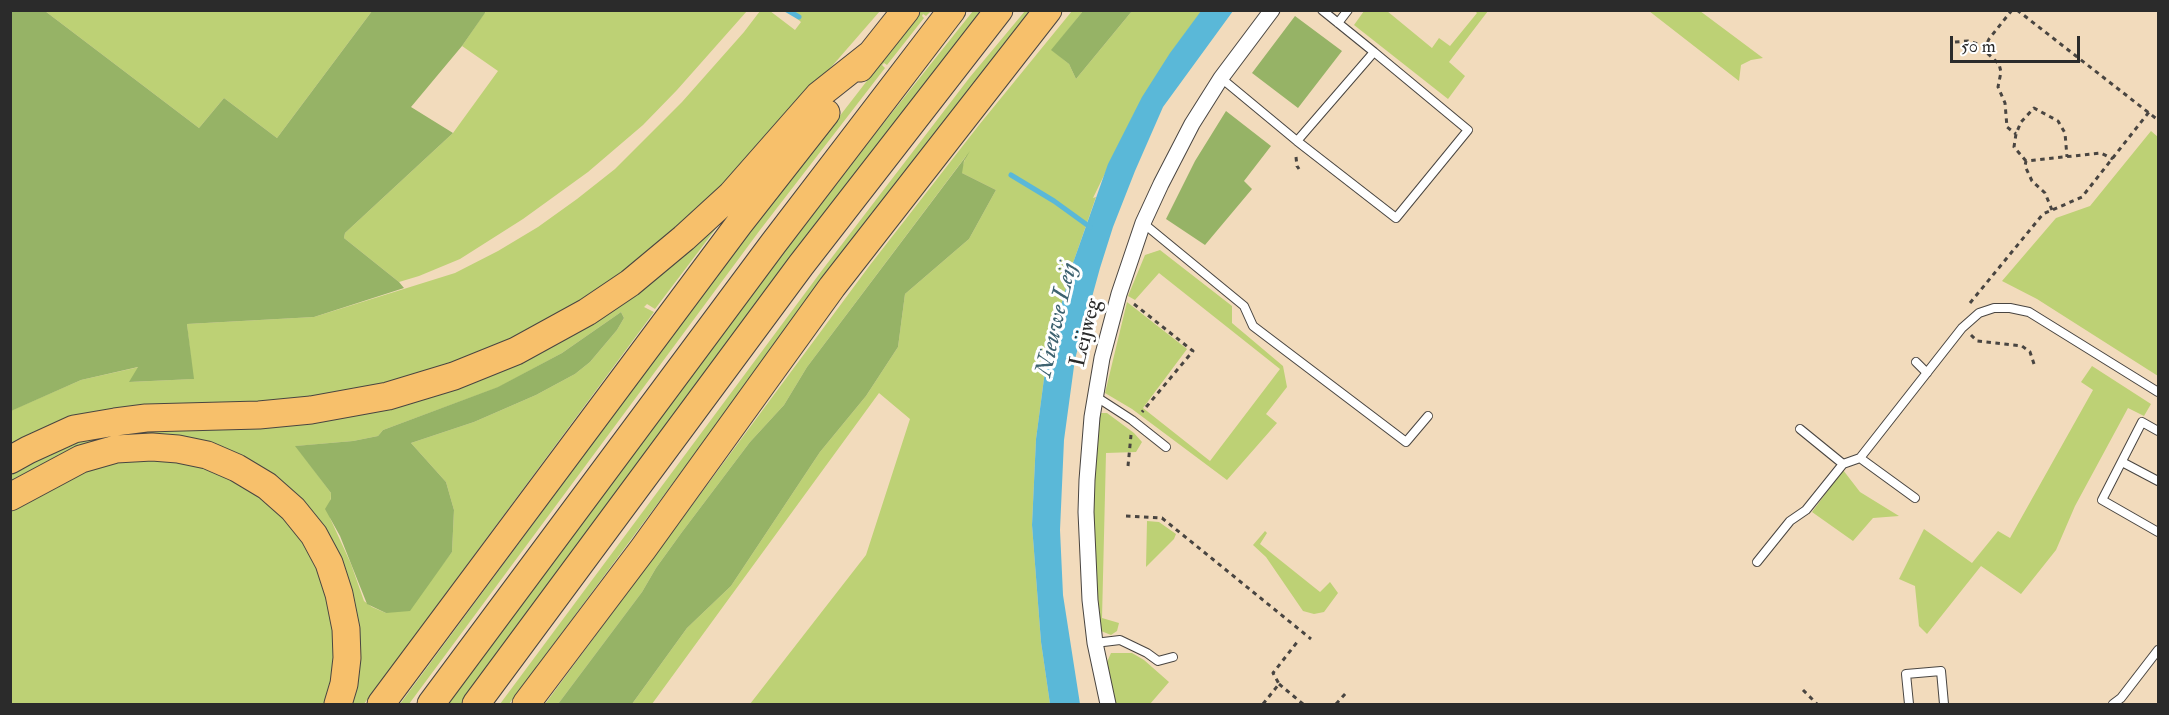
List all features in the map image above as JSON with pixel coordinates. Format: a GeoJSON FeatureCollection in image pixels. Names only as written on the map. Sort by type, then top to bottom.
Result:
{"type":"FeatureCollection","features":[{"type":"Feature","properties":{"kind":"highway"},"geometry":{"type":"LineString","coordinates":[[381,705],[739,224],[906,10]]}},
{"type":"Feature","properties":{"kind":"highway"},"geometry":{"type":"LineString","coordinates":[[431,705],[772,244],[952,10]]}},
{"type":"Feature","properties":{"kind":"highway"},"geometry":{"type":"LineString","coordinates":[[476,705],[801,265],[999,10]]}},
{"type":"Feature","properties":{"kind":"highway"},"geometry":{"type":"LineString","coordinates":[[526,705],[643,549],[832,287],[1048,10]]}},
{"type":"Feature","properties":{"kind":"highway"},"geometry":{"type":"LineString","coordinates":[[10,460],[74,429],[115,422],[146,418],[259,416],[311,410],[388,396],[454,376],[516,351],[587,312],[630,283],[684,238],[731,195],[819,95],[872,53]]}},
{"type":"Feature","properties":{"kind":"highway"},"geometry":{"type":"LineString","coordinates":[[10,497],[81,459],[116,449],[152,447],[207,455],[237,468],[267,486],[293,509],[314,536],[329,563],[339,594],[346,629],[344,684],[338,705]]}},
{"type":"Feature","properties":{"kind":"street","name":"Leijweg"},"geometry":{"type":"LineString","coordinates":[[1108,705],[1095,643],[1090,600],[1086,512],[1087,471],[1095,396],[1110,324],[1143,223],[1161,184],[1192,124],[1221,78],[1272,10]]}},
{"type":"Feature","properties":{"kind":"lane"},"geometry":{"type":"LineString","coordinates":[[1221,78],[1396,218],[1468,130],[1322,10]]}},
{"type":"Feature","properties":{"kind":"lane"},"geometry":{"type":"LineString","coordinates":[[1338,23],[1348,10]]}},
{"type":"Feature","properties":{"kind":"lane"},"geometry":{"type":"LineString","coordinates":[[1297,141],[1374,52]]}},
{"type":"Feature","properties":{"kind":"lane"},"geometry":{"type":"LineString","coordinates":[[1143,223],[1244,306],[1253,326],[1406,442],[1428,416]]}},
{"type":"Feature","properties":{"kind":"lane"},"geometry":{"type":"LineString","coordinates":[[1757,562],[1790,521],[1806,510],[1843,464],[1860,458],[1962,328],[1978,313],[1994,308],[2010,308],[2029,312],[2158,392]]}},
{"type":"Feature","properties":{"kind":"lane"},"geometry":{"type":"LineString","coordinates":[[1916,363],[1927,373]]}},
{"type":"Feature","properties":{"kind":"lane"},"geometry":{"type":"LineString","coordinates":[[1095,396],[1132,420],[1166,447]]}},
{"type":"Feature","properties":{"kind":"lane"},"geometry":{"type":"LineString","coordinates":[[2158,431],[2142,422],[2102,500],[2158,532]]}},
{"type":"Feature","properties":{"kind":"lane"},"geometry":{"type":"LineString","coordinates":[[1800,429],[1843,464]]}},
{"type":"Feature","properties":{"kind":"lane"},"geometry":{"type":"LineString","coordinates":[[1860,458],[1915,498]]}},
{"type":"Feature","properties":{"kind":"lane"},"geometry":{"type":"LineString","coordinates":[[2122,462],[2158,481]]}},
{"type":"Feature","properties":{"kind":"lane"},"geometry":{"type":"LineString","coordinates":[[1095,643],[1120,640],[1158,661],[1173,657]]}},
{"type":"Feature","properties":{"kind":"lane"},"geometry":{"type":"LineString","coordinates":[[2113,705],[2158,650]]}},
{"type":"Feature","properties":{"kind":"lane"},"geometry":{"type":"LineString","coordinates":[[1909,705],[1906,674],[1941,671],[1946,703]]}},
{"type":"Feature","properties":{"kind":"path"},"geometry":{"type":"LineString","coordinates":[[2012,10],[1984,50],[1999,64],[2001,72],[1998,87],[2005,103],[2007,127],[2016,134]]}},
{"type":"Feature","properties":{"kind":"path"},"geometry":{"type":"LineString","coordinates":[[2017,10],[2158,120]]}},
{"type":"Feature","properties":{"kind":"path"},"geometry":{"type":"LineString","coordinates":[[1955,42],[1968,41],[1985,46]]}},
{"type":"Feature","properties":{"kind":"path"},"geometry":{"type":"LineString","coordinates":[[2052,210],[2044,193],[2032,181],[2025,165],[2026,160],[2014,147],[2021,122],[2034,108],[2058,121],[2065,133],[2067,157]]}},
{"type":"Feature","properties":{"kind":"path"},"geometry":{"type":"LineString","coordinates":[[1969,304],[2043,214],[2082,197],[2149,112]]}},
{"type":"Feature","properties":{"kind":"path"},"geometry":{"type":"LineString","coordinates":[[2026,160],[2101,153],[2113,159]]}},
{"type":"Feature","properties":{"kind":"path"},"geometry":{"type":"LineString","coordinates":[[1128,466],[1132,420],[1147,408],[1193,351],[1135,305]]}},
{"type":"Feature","properties":{"kind":"path"},"geometry":{"type":"LineString","coordinates":[[1962,328],[1977,340],[2022,346],[2030,352],[2034,364]]}},
{"type":"Feature","properties":{"kind":"path"},"geometry":{"type":"LineString","coordinates":[[1126,516],[1162,518],[1311,639]]}},
{"type":"Feature","properties":{"kind":"path"},"geometry":{"type":"LineString","coordinates":[[1298,641],[1273,673],[1279,684],[1304,705]]}},
{"type":"Feature","properties":{"kind":"path"},"geometry":{"type":"LineString","coordinates":[[1263,705],[1279,684]]}},
{"type":"Feature","properties":{"kind":"path"},"geometry":{"type":"LineString","coordinates":[[1803,690],[1817,705]]}},
{"type":"Feature","properties":{"kind":"path"},"geometry":{"type":"LineString","coordinates":[[1336,705],[1346,693]]}},
{"type":"Feature","properties":{"kind":"green space"},"geometry":{"type":"Polygon","coordinates":[[[10,11],[45,11],[199,128],[224,98],[277,138],[372,11],[485,11],[462,46],[411,107],[453,133],[345,233],[344,238],[404,288],[314,317],[187,324],[194,379],[129,382],[138,367],[81,380],[11,411],[10,11]]]}},
{"type":"Feature","properties":{"kind":"green space"},"geometry":{"type":"Polygon","coordinates":[[[45,11],[372,11],[277,138],[224,98],[199,128],[45,11]]]}},
{"type":"Feature","properties":{"kind":"green space"},"geometry":{"type":"Polygon","coordinates":[[[486,11],[747,11],[643,125],[588,172],[523,219],[460,259],[399,282],[344,238],[345,233],[453,133],[498,71],[462,46],[486,11]]]}},
{"type":"Feature","properties":{"kind":"green space"},"geometry":{"type":"Polygon","coordinates":[[[760,11],[770,11],[795,30],[801,22],[788,11],[880,11],[714,195],[634,264],[590,295],[505,342],[448,365],[382,384],[330,394],[273,401],[164,404],[11,449],[10,411],[81,380],[139,367],[130,382],[193,379],[187,324],[314,317],[455,273],[498,251],[538,227],[615,169],[682,102],[760,11]]]}},
{"type":"Feature","properties":{"kind":"green space"},"geometry":{"type":"Polygon","coordinates":[[[921,11],[931,11],[926,16],[923,14],[924,18],[887,65],[884,63],[882,65],[885,68],[760,230],[409,704],[400,704],[726,263],[921,11]]]}},
{"type":"Feature","properties":{"kind":"green space"},"geometry":{"type":"Polygon","coordinates":[[[973,11],[986,11],[683,405],[462,704],[447,704],[771,266],[773,267],[973,11]]]}},
{"type":"Feature","properties":{"kind":"green space"},"geometry":{"type":"Polygon","coordinates":[[[1025,11],[1035,11],[842,255],[509,704],[500,704],[823,269],[970,77],[1025,11]]]}},
{"type":"Feature","properties":{"kind":"green space"},"geometry":{"type":"Polygon","coordinates":[[[1072,11],[1083,11],[1052,50],[1069,64],[1076,79],[1132,11],[1202,11],[1175,47],[1133,116],[1093,198],[1096,197],[1073,263],[1047,356],[1036,439],[1032,525],[1041,642],[1050,704],[750,704],[866,555],[910,419],[879,393],[652,704],[632,704],[687,628],[731,586],[820,452],[866,396],[898,347],[905,294],[969,239],[996,190],[962,173],[966,156],[807,367],[784,405],[750,442],[682,532],[642,592],[558,704],[545,704],[870,265],[979,125],[1072,11]]]}},
{"type":"Feature","properties":{"kind":"green space"},"geometry":{"type":"Polygon","coordinates":[[[1083,11],[1132,11],[1076,79],[1069,64],[1051,50],[1083,11]]]}},
{"type":"Feature","properties":{"kind":"green space"},"geometry":{"type":"Polygon","coordinates":[[[1364,11],[1387,11],[1432,48],[1439,38],[1450,46],[1477,13],[1475,11],[1488,11],[1449,62],[1465,76],[1448,99],[1354,25],[1364,11]]]}},
{"type":"Feature","properties":{"kind":"green space"},"geometry":{"type":"Polygon","coordinates":[[[1649,11],[1700,11],[1763,58],[1741,65],[1739,81],[1649,11]]]}},
{"type":"Feature","properties":{"kind":"green space"},"geometry":{"type":"Polygon","coordinates":[[[1295,16],[1342,51],[1298,108],[1252,73],[1295,16]]]}},
{"type":"Feature","properties":{"kind":"green space"},"geometry":{"type":"Polygon","coordinates":[[[1226,111],[1271,146],[1244,181],[1252,189],[1205,245],[1166,219],[1195,161],[1226,111]]]}},
{"type":"Feature","properties":{"kind":"green space"},"geometry":{"type":"Polygon","coordinates":[[[2151,131],[2158,137],[2158,376],[2037,299],[2002,281],[2056,218],[2090,206],[2151,131]]]}},
{"type":"Feature","properties":{"kind":"green space"},"geometry":{"type":"Polygon","coordinates":[[[970,151],[964,161],[962,173],[996,190],[969,239],[905,294],[898,347],[866,396],[820,452],[731,586],[687,628],[632,704],[558,704],[642,592],[682,532],[750,442],[784,405],[807,367],[970,151]]]}},
{"type":"Feature","properties":{"kind":"green space"},"geometry":{"type":"Polygon","coordinates":[[[736,202],[655,309],[647,304],[644,307],[654,312],[364,704],[347,704],[348,593],[243,461],[57,457],[11,483],[10,473],[78,439],[463,379],[736,202]],[[621,312],[562,353],[499,387],[383,430],[378,436],[353,441],[296,446],[331,493],[330,518],[351,564],[364,601],[386,613],[436,573],[452,552],[454,510],[446,482],[411,443],[474,422],[536,395],[575,374],[590,362],[624,318],[621,312]]]}},
{"type":"Feature","properties":{"kind":"green space"},"geometry":{"type":"Polygon","coordinates":[[[1160,250],[1232,306],[1232,323],[1283,366],[1287,387],[1266,414],[1277,423],[1227,480],[1132,409],[1105,393],[1127,302],[1187,349],[1143,408],[1210,461],[1280,369],[1159,273],[1135,300],[1128,296],[1145,255],[1160,250]]]}},
{"type":"Feature","properties":{"kind":"green space"},"geometry":{"type":"Polygon","coordinates":[[[621,312],[624,318],[617,330],[590,362],[575,374],[536,395],[474,422],[411,443],[446,482],[454,510],[452,552],[410,611],[386,613],[367,604],[340,536],[325,509],[331,499],[331,493],[295,446],[353,441],[378,436],[383,430],[498,387],[562,353],[621,312]]]}},
{"type":"Feature","properties":{"kind":"green space"},"geometry":{"type":"Polygon","coordinates":[[[2092,366],[2151,404],[2144,416],[2128,408],[2075,506],[2056,550],[2021,594],[1981,566],[1927,634],[1919,626],[1915,586],[1899,579],[1924,529],[1972,563],[1998,531],[2010,538],[2093,390],[2081,382],[2092,366]]]}},
{"type":"Feature","properties":{"kind":"green space"},"geometry":{"type":"Polygon","coordinates":[[[1100,413],[1107,413],[1134,433],[1142,442],[1136,452],[1106,453],[1102,618],[1119,623],[1117,631],[1111,635],[1101,631],[1091,517],[1100,413]]]}},
{"type":"Feature","properties":{"kind":"green space"},"geometry":{"type":"Polygon","coordinates":[[[141,455],[217,469],[281,511],[319,564],[337,631],[328,704],[11,704],[10,504],[44,484],[141,455]]]}},
{"type":"Feature","properties":{"kind":"green space"},"geometry":{"type":"Polygon","coordinates":[[[1843,470],[1860,492],[1899,516],[1873,518],[1853,541],[1812,512],[1843,470]]]}},
{"type":"Feature","properties":{"kind":"green space"},"geometry":{"type":"Polygon","coordinates":[[[1147,521],[1159,522],[1176,534],[1174,539],[1146,567],[1147,521]]]}},
{"type":"Feature","properties":{"kind":"green space"},"geometry":{"type":"Polygon","coordinates":[[[1265,531],[1267,533],[1260,544],[1320,592],[1330,582],[1338,593],[1324,612],[1314,614],[1303,611],[1266,557],[1253,545],[1265,531]]]}},
{"type":"Feature","properties":{"kind":"green space"},"geometry":{"type":"Polygon","coordinates":[[[1111,653],[1132,653],[1144,660],[1169,682],[1150,704],[1115,704],[1107,662],[1111,653]]]}},
{"type":"Feature","properties":{"kind":"water","name":"Nieuwe Leij"},"geometry":{"type":"Polygon","coordinates":[[[1201,11],[1233,11],[1163,107],[1113,227],[1075,359],[1064,440],[1060,530],[1063,595],[1080,704],[1050,704],[1041,642],[1032,525],[1036,439],[1047,356],[1073,263],[1108,164],[1142,97],[1170,53],[1201,11]]]}},
{"type":"Feature","properties":{"kind":"waterway"},"geometry":{"type":"LineString","coordinates":[[787,10],[799,17]]}},
{"type":"Feature","properties":{"kind":"waterway"},"geometry":{"type":"LineString","coordinates":[[1011,175],[1054,201],[1090,227]]}}]}
